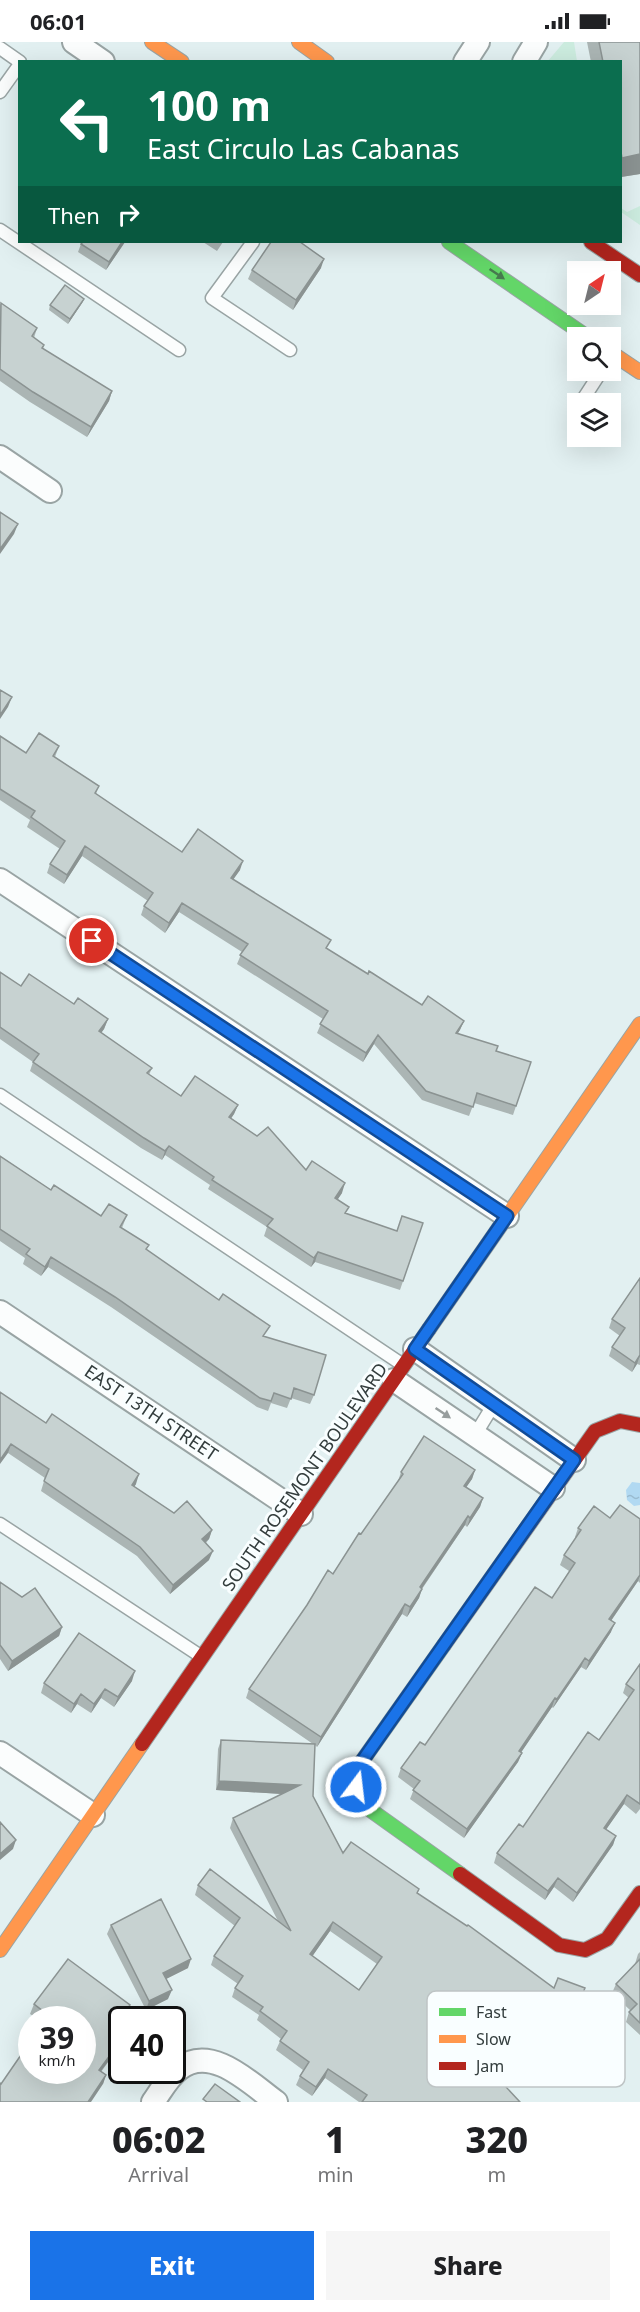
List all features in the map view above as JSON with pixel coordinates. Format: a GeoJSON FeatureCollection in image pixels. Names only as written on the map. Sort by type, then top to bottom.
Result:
{"type":"FeatureCollection","features":[{"type":"Feature","properties":{"kind":"street"},"geometry":{"type":"LineString","coordinates":[[74,42],[100,60]]}},
{"type":"Feature","properties":{"kind":"street"},"geometry":{"type":"LineString","coordinates":[[152,42],[179,60]]}},
{"type":"Feature","properties":{"kind":"street"},"geometry":{"type":"LineString","coordinates":[[299,42],[324,60]]}},
{"type":"Feature","properties":{"kind":"street"},"geometry":{"type":"LineString","coordinates":[[466,60],[478,42]]}},
{"type":"Feature","properties":{"kind":"street"},"geometry":{"type":"LineString","coordinates":[[525,60],[536,42]]}},
{"type":"Feature","properties":{"kind":"street"},"geometry":{"type":"LineString","coordinates":[[449,243],[573,327]]}},
{"type":"Feature","properties":{"kind":"street"},"geometry":{"type":"LineString","coordinates":[[592,243],[640,275]]}},
{"type":"Feature","properties":{"kind":"street"},"geometry":{"type":"LineString","coordinates":[[621,360],[640,372]]}},
{"type":"Feature","properties":{"kind":"street"},"geometry":{"type":"LineString","coordinates":[[0,457],[50,491]]}},
{"type":"Feature","properties":{"kind":"street"},"geometry":{"type":"LineString","coordinates":[[0,880],[507,1216]]}},
{"type":"Feature","properties":{"kind":"street","name":"SOUTH ROSEMONT BOULEVARD"},"geometry":{"type":"LineString","coordinates":[[0,1950],[640,1024]]}},
{"type":"Feature","properties":{"kind":"street","name":"EAST 13TH STREET"},"geometry":{"type":"LineString","coordinates":[[0,1312],[301,1514]]}},
{"type":"Feature","properties":{"kind":"street"},"geometry":{"type":"LineString","coordinates":[[405,1365],[494,1404],[574,1460]]}},
{"type":"Feature","properties":{"kind":"street"},"geometry":{"type":"LineString","coordinates":[[405,1365],[475,1435],[553,1488]]}},
{"type":"Feature","properties":{"kind":"street"},"geometry":{"type":"LineString","coordinates":[[640,1425],[620,1421],[595,1431],[360,1764],[356,1787],[369,1809],[559,1945],[585,1950],[607,1939],[640,1893]]}},
{"type":"Feature","properties":{"kind":"street"},"geometry":{"type":"LineString","coordinates":[[0,1753],[93,1815]]}},
{"type":"Feature","properties":{"kind":"street"},"geometry":{"type":"LineString","coordinates":[[153,2102],[180,2068],[202,2050],[214,2061],[276,2102]]}},
{"type":"Feature","properties":{"kind":"lane"},"geometry":{"type":"LineString","coordinates":[[0,48],[18,62]]}},
{"type":"Feature","properties":{"kind":"lane"},"geometry":{"type":"LineString","coordinates":[[0,92],[18,66]]}},
{"type":"Feature","properties":{"kind":"lane"},"geometry":{"type":"LineString","coordinates":[[0,230],[18,242]]}},
{"type":"Feature","properties":{"kind":"lane"},"geometry":{"type":"LineString","coordinates":[[19,243],[179,350]]}},
{"type":"Feature","properties":{"kind":"lane"},"geometry":{"type":"LineString","coordinates":[[252,243],[212,297],[290,350]]}},
{"type":"Feature","properties":{"kind":"lane"},"geometry":{"type":"LineString","coordinates":[[0,1095],[405,1365]]}},
{"type":"Feature","properties":{"kind":"lane"},"geometry":{"type":"LineString","coordinates":[[475,1435],[494,1404]]}},
{"type":"Feature","properties":{"kind":"lane"},"geometry":{"type":"LineString","coordinates":[[0,1524],[202,1657]]}},
{"type":"Feature","properties":{"kind":"green space"},"geometry":{"type":"Polygon","coordinates":[[[564,42],[574,42],[577,60],[549,60],[564,42]]]}},
{"type":"Feature","properties":{"kind":"green space"},"geometry":{"type":"Polygon","coordinates":[[[640,206],[640,225],[622,213],[622,209],[627,212],[640,206]]]}},
{"type":"Feature","properties":{"kind":"water"},"geometry":{"type":"Polygon","coordinates":[[[632,1482],[640,1483],[640,1505],[634,1506],[627,1500],[626,1490],[632,1482]]]}},
{"type":"Feature","properties":{"kind":"building"},"geometry":{"type":"Polygon","coordinates":[[[599,42],[640,42],[640,154],[622,158],[622,60],[603,60],[599,42]]]}},
{"type":"Feature","properties":{"kind":"building"},"geometry":{"type":"Polygon","coordinates":[[[82,243],[121,243],[109,262],[82,243]]]}},
{"type":"Feature","properties":{"kind":"building"},"geometry":{"type":"Polygon","coordinates":[[[270,243],[301,243],[324,259],[296,300],[252,270],[270,243]]]}},
{"type":"Feature","properties":{"kind":"building"},"geometry":{"type":"Polygon","coordinates":[[[65,285],[84,299],[70,319],[50,305],[65,285]]]}},
{"type":"Feature","properties":{"kind":"building"},"geometry":{"type":"Polygon","coordinates":[[[1,303],[37,328],[32,336],[44,345],[42,348],[112,391],[91,427],[0,369],[1,303]]]}},
{"type":"Feature","properties":{"kind":"building"},"geometry":{"type":"Polygon","coordinates":[[[0,512],[18,524],[0,549],[0,512]]]}},
{"type":"Feature","properties":{"kind":"building"},"geometry":{"type":"Polygon","coordinates":[[[0,690],[12,697],[0,715],[0,690]]]}},
{"type":"Feature","properties":{"kind":"building"},"geometry":{"type":"Polygon","coordinates":[[[39,733],[59,746],[53,756],[99,786],[95,793],[182,852],[198,829],[243,861],[231,878],[331,940],[326,948],[368,974],[369,971],[422,1005],[428,996],[464,1021],[456,1033],[498,1046],[496,1051],[531,1062],[516,1106],[477,1093],[473,1107],[426,1091],[378,1035],[366,1053],[320,1024],[328,1011],[240,955],[248,944],[182,903],[169,923],[144,906],[153,893],[85,846],[67,875],[50,864],[65,841],[31,817],[35,811],[0,789],[0,736],[26,753],[39,733]]]}},
{"type":"Feature","properties":{"kind":"building"},"geometry":{"type":"Polygon","coordinates":[[[0,972],[21,986],[29,974],[74,1004],[78,998],[108,1019],[99,1031],[152,1068],[147,1073],[181,1096],[195,1076],[238,1105],[229,1117],[257,1136],[268,1127],[306,1170],[312,1161],[345,1183],[335,1198],[349,1207],[345,1213],[397,1231],[402,1216],[423,1223],[403,1281],[318,1252],[314,1258],[267,1226],[273,1219],[212,1180],[214,1177],[169,1146],[165,1151],[144,1138],[33,1062],[39,1054],[0,1027],[0,972]]]}},
{"type":"Feature","properties":{"kind":"building"},"geometry":{"type":"Polygon","coordinates":[[[0,1156],[51,1190],[54,1185],[101,1216],[109,1204],[127,1215],[120,1227],[149,1245],[146,1249],[219,1300],[223,1294],[270,1326],[263,1336],[326,1355],[314,1395],[294,1388],[291,1399],[274,1393],[271,1401],[260,1398],[115,1297],[51,1257],[45,1267],[26,1254],[30,1249],[0,1229],[0,1156]]]}},
{"type":"Feature","properties":{"kind":"building"},"geometry":{"type":"Polygon","coordinates":[[[640,1278],[640,1355],[635,1363],[612,1347],[625,1328],[612,1319],[640,1278]]]}},
{"type":"Feature","properties":{"kind":"building"},"geometry":{"type":"Polygon","coordinates":[[[0,1392],[46,1423],[52,1414],[139,1474],[132,1485],[174,1513],[187,1501],[212,1530],[202,1539],[213,1551],[173,1585],[140,1547],[44,1481],[49,1469],[11,1444],[0,1460],[0,1392]]]}},
{"type":"Feature","properties":{"kind":"building"},"geometry":{"type":"Polygon","coordinates":[[[424,1436],[475,1470],[464,1486],[483,1498],[470,1518],[468,1516],[420,1587],[422,1589],[410,1607],[405,1604],[321,1737],[249,1689],[307,1605],[328,1570],[333,1574],[359,1533],[361,1534],[403,1474],[401,1472],[424,1436]]]}},
{"type":"Feature","properties":{"kind":"building"},"geometry":{"type":"Polygon","coordinates":[[[620,1505],[640,1519],[640,1575],[609,1619],[615,1623],[589,1661],[585,1658],[557,1699],[555,1698],[519,1751],[522,1753],[467,1829],[413,1790],[420,1781],[401,1768],[420,1742],[425,1745],[535,1587],[552,1598],[575,1563],[564,1555],[581,1530],[578,1528],[594,1506],[610,1518],[620,1505]]]}},
{"type":"Feature","properties":{"kind":"building"},"geometry":{"type":"Polygon","coordinates":[[[0,1582],[22,1597],[35,1588],[62,1627],[12,1661],[0,1645],[0,1582]]]}},
{"type":"Feature","properties":{"kind":"building"},"geometry":{"type":"Polygon","coordinates":[[[79,1633],[135,1671],[118,1697],[105,1689],[94,1704],[81,1694],[74,1704],[44,1683],[79,1633]]]}},
{"type":"Feature","properties":{"kind":"building"},"geometry":{"type":"Polygon","coordinates":[[[640,1664],[640,1804],[627,1795],[604,1828],[616,1836],[577,1893],[558,1878],[548,1891],[497,1853],[519,1824],[523,1827],[588,1732],[599,1740],[634,1690],[626,1684],[640,1664]]]}},
{"type":"Feature","properties":{"kind":"building"},"geometry":{"type":"Polygon","coordinates":[[[221,1740],[315,1744],[313,1796],[343,1853],[351,1842],[419,1889],[417,1893],[468,1925],[554,1988],[558,1978],[585,1988],[584,1991],[427,1991],[427,2087],[506,2087],[520,2102],[362,2102],[367,2095],[328,2069],[316,2087],[300,2076],[309,2062],[280,2041],[287,2031],[260,2011],[263,2007],[235,1988],[243,1976],[214,1956],[240,1918],[198,1885],[210,1869],[291,1931],[233,1818],[300,1785],[219,1781],[221,1740]],[[333,1922],[310,1954],[359,1990],[382,1957],[333,1922]]]}},
{"type":"Feature","properties":{"kind":"building"},"geometry":{"type":"Polygon","coordinates":[[[0,1822],[16,1840],[0,1854],[0,1822]]]}},
{"type":"Feature","properties":{"kind":"building"},"geometry":{"type":"Polygon","coordinates":[[[161,1899],[191,1959],[163,1973],[172,1990],[149,2001],[111,1925],[161,1899]]]}},
{"type":"Feature","properties":{"kind":"building"},"geometry":{"type":"Polygon","coordinates":[[[68,1959],[130,2005],[108,2006],[108,2058],[99,2070],[106,2075],[88,2102],[0,2102],[0,2083],[18,2059],[18,2084],[96,2084],[96,2006],[37,2006],[34,2004],[68,1959]]]}},
{"type":"Feature","properties":{"kind":"building"},"geometry":{"type":"Polygon","coordinates":[[[640,1959],[640,2023],[629,2012],[637,2004],[616,1984],[640,1959]]]}},
{"type":"Feature","properties":{"kind":"building"},"geometry":{"type":"Polygon","coordinates":[[[215,2084],[240,2102],[207,2102],[203,2099],[215,2084]]]}},
{"type":"Feature","properties":{"kind":"traffic: fast"},"geometry":{"type":"LineString","coordinates":[[450,243],[573,327]]}},
{"type":"Feature","properties":{"kind":"traffic: fast"},"geometry":{"type":"LineString","coordinates":[[444,1645],[360,1764],[356,1787],[369,1809],[460,1874]]}},
{"type":"Feature","properties":{"kind":"traffic: slow"},"geometry":{"type":"LineString","coordinates":[[152,42],[179,60]]}},
{"type":"Feature","properties":{"kind":"traffic: slow"},"geometry":{"type":"LineString","coordinates":[[299,42],[324,60]]}},
{"type":"Feature","properties":{"kind":"traffic: slow"},"geometry":{"type":"LineString","coordinates":[[621,359],[640,372]]}},
{"type":"Feature","properties":{"kind":"traffic: slow"},"geometry":{"type":"LineString","coordinates":[[429,1329],[640,1024]]}},
{"type":"Feature","properties":{"kind":"traffic: slow"},"geometry":{"type":"LineString","coordinates":[[0,1950],[142,1744]]}},
{"type":"Feature","properties":{"kind":"traffic: jam"},"geometry":{"type":"LineString","coordinates":[[592,243],[640,275]]}},
{"type":"Feature","properties":{"kind":"traffic: jam"},"geometry":{"type":"LineString","coordinates":[[142,1744],[429,1329]]}},
{"type":"Feature","properties":{"kind":"traffic: jam"},"geometry":{"type":"LineString","coordinates":[[444,1645],[595,1431],[620,1421],[640,1425]]}},
{"type":"Feature","properties":{"kind":"traffic: jam"},"geometry":{"type":"LineString","coordinates":[[460,1874],[559,1945],[585,1950],[607,1939],[640,1893]]}},
{"type":"Feature","properties":{"kind":"route"},"geometry":{"type":"LineString","coordinates":[[92,941],[507,1216],[415,1349],[574,1460],[360,1764],[356,1787]]}}]}
